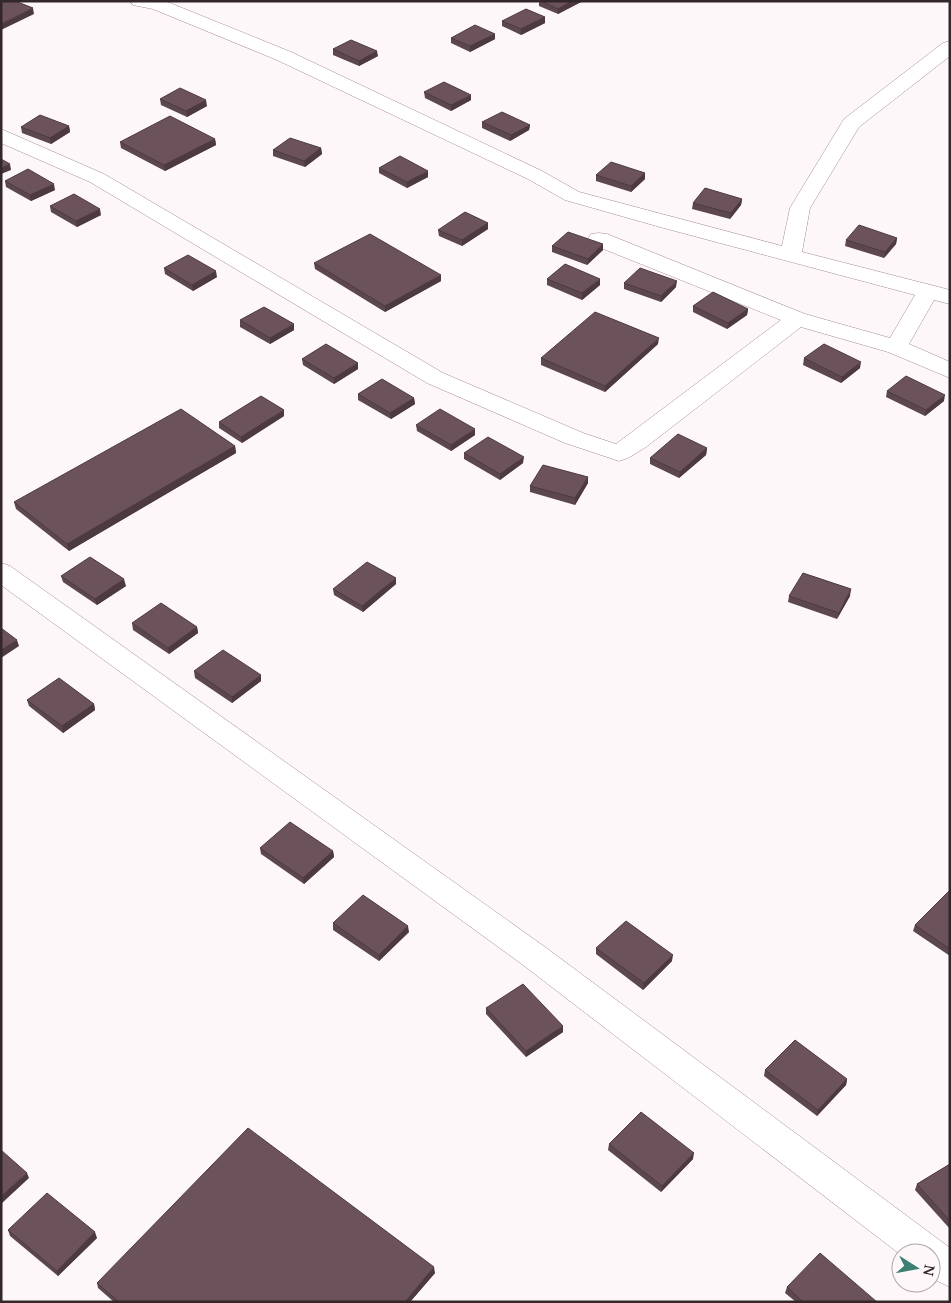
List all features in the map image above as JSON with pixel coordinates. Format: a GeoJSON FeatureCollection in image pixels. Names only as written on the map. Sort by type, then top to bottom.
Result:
{"type":"FeatureCollection","features":[{"type":"Feature","properties":{"kind":"street"},"geometry":{"type":"LineString","coordinates":[[138,1],[158,5],[284,56],[535,175],[572,196],[950,297]]}},
{"type":"Feature","properties":{"kind":"street"},"geometry":{"type":"LineString","coordinates":[[791,255],[800,208],[851,123],[950,47]]}},
{"type":"Feature","properties":{"kind":"street"},"geometry":{"type":"LineString","coordinates":[[1,135],[97,178],[436,378],[574,438],[619,453],[637,442],[797,319]]}},
{"type":"Feature","properties":{"kind":"street"},"geometry":{"type":"LineString","coordinates":[[599,239],[797,319],[896,346],[950,371]]}},
{"type":"Feature","properties":{"kind":"street"},"geometry":{"type":"LineString","coordinates":[[896,346],[928,291]]}},
{"type":"Feature","properties":{"kind":"street"},"geometry":{"type":"LineString","coordinates":[[1,572],[534,956],[914,1243]]}},
{"type":"Feature","properties":{"kind":"building"},"geometry":{"type":"Polygon","coordinates":[[[1,1],[15,1],[33,8],[1,24],[1,1]]]}},
{"type":"Feature","properties":{"kind":"building"},"geometry":{"type":"Polygon","coordinates":[[[541,1],[572,1],[558,9],[541,1]]]}},
{"type":"Feature","properties":{"kind":"building"},"geometry":{"type":"Polygon","coordinates":[[[526,9],[545,17],[521,29],[502,21],[526,9]]]}},
{"type":"Feature","properties":{"kind":"building"},"geometry":{"type":"Polygon","coordinates":[[[475,25],[495,34],[470,46],[451,38],[475,25]]]}},
{"type":"Feature","properties":{"kind":"building"},"geometry":{"type":"Polygon","coordinates":[[[351,40],[377,51],[359,61],[333,49],[351,40]]]}},
{"type":"Feature","properties":{"kind":"building"},"geometry":{"type":"Polygon","coordinates":[[[444,82],[471,95],[451,105],[424,92],[444,82]]]}},
{"type":"Feature","properties":{"kind":"building"},"geometry":{"type":"Polygon","coordinates":[[[180,88],[206,100],[186,111],[160,99],[180,88]]]}},
{"type":"Feature","properties":{"kind":"building"},"geometry":{"type":"Polygon","coordinates":[[[502,112],[530,125],[511,135],[482,122],[502,112]]]}},
{"type":"Feature","properties":{"kind":"building"},"geometry":{"type":"Polygon","coordinates":[[[40,115],[69,126],[50,138],[21,127],[40,115]]]}},
{"type":"Feature","properties":{"kind":"building"},"geometry":{"type":"Polygon","coordinates":[[[170,116],[215,139],[164,165],[120,142],[170,116]]]}},
{"type":"Feature","properties":{"kind":"building"},"geometry":{"type":"Polygon","coordinates":[[[290,138],[321,148],[304,161],[273,150],[290,138]]]}},
{"type":"Feature","properties":{"kind":"building"},"geometry":{"type":"Polygon","coordinates":[[[400,156],[428,171],[407,182],[379,168],[400,156]]]}},
{"type":"Feature","properties":{"kind":"building"},"geometry":{"type":"Polygon","coordinates":[[[1,159],[10,164],[1,168],[1,159]]]}},
{"type":"Feature","properties":{"kind":"building"},"geometry":{"type":"Polygon","coordinates":[[[611,162],[645,173],[631,186],[596,175],[611,162]]]}},
{"type":"Feature","properties":{"kind":"building"},"geometry":{"type":"Polygon","coordinates":[[[28,169],[54,184],[30,195],[5,181],[28,169]]]}},
{"type":"Feature","properties":{"kind":"building"},"geometry":{"type":"Polygon","coordinates":[[[705,188],[742,199],[731,213],[693,203],[705,188]]]}},
{"type":"Feature","properties":{"kind":"building"},"geometry":{"type":"Polygon","coordinates":[[[74,194],[100,209],[76,221],[50,206],[74,194]]]}},
{"type":"Feature","properties":{"kind":"building"},"geometry":{"type":"Polygon","coordinates":[[[465,212],[488,223],[462,240],[438,230],[465,212]]]}},
{"type":"Feature","properties":{"kind":"building"},"geometry":{"type":"Polygon","coordinates":[[[859,225],[897,238],[885,252],[846,240],[859,225]]]}},
{"type":"Feature","properties":{"kind":"building"},"geometry":{"type":"Polygon","coordinates":[[[568,232],[603,244],[588,259],[552,246],[568,232]]]}},
{"type":"Feature","properties":{"kind":"building"},"geometry":{"type":"Polygon","coordinates":[[[370,234],[441,275],[385,306],[314,263],[370,234]]]}},
{"type":"Feature","properties":{"kind":"building"},"geometry":{"type":"Polygon","coordinates":[[[188,255],[216,271],[192,285],[164,268],[188,255]]]}},
{"type":"Feature","properties":{"kind":"building"},"geometry":{"type":"Polygon","coordinates":[[[565,264],[600,279],[582,293],[547,279],[565,264]]]}},
{"type":"Feature","properties":{"kind":"building"},"geometry":{"type":"Polygon","coordinates":[[[640,268],[677,281],[661,296],[624,283],[640,268]]]}},
{"type":"Feature","properties":{"kind":"building"},"geometry":{"type":"Polygon","coordinates":[[[713,292],[748,309],[728,323],[693,306],[713,292]]]}},
{"type":"Feature","properties":{"kind":"building"},"geometry":{"type":"Polygon","coordinates":[[[264,307],[294,324],[270,338],[240,320],[264,307]]]}},
{"type":"Feature","properties":{"kind":"building"},"geometry":{"type":"Polygon","coordinates":[[[595,312],[659,338],[605,386],[541,358],[595,312]]]}},
{"type":"Feature","properties":{"kind":"building"},"geometry":{"type":"Polygon","coordinates":[[[326,344],[358,363],[334,378],[302,359],[326,344]]]}},
{"type":"Feature","properties":{"kind":"building"},"geometry":{"type":"Polygon","coordinates":[[[824,344],[861,362],[842,377],[804,358],[824,344]]]}},
{"type":"Feature","properties":{"kind":"building"},"geometry":{"type":"Polygon","coordinates":[[[906,376],[945,395],[926,410],[887,391],[906,376]]]}},
{"type":"Feature","properties":{"kind":"building"},"geometry":{"type":"Polygon","coordinates":[[[382,379],[414,398],[390,413],[358,394],[382,379]]]}},
{"type":"Feature","properties":{"kind":"building"},"geometry":{"type":"Polygon","coordinates":[[[261,396],[284,410],[241,437],[219,422],[261,396]]]}},
{"type":"Feature","properties":{"kind":"building"},"geometry":{"type":"Polygon","coordinates":[[[181,409],[235,446],[67,544],[14,502],[181,409]]]}},
{"type":"Feature","properties":{"kind":"building"},"geometry":{"type":"Polygon","coordinates":[[[440,409],[475,429],[451,445],[416,425],[440,409]]]}},
{"type":"Feature","properties":{"kind":"building"},"geometry":{"type":"Polygon","coordinates":[[[678,434],[707,448],[680,472],[650,458],[678,434]]]}},
{"type":"Feature","properties":{"kind":"building"},"geometry":{"type":"Polygon","coordinates":[[[488,437],[524,457],[500,474],[464,453],[488,437]]]}},
{"type":"Feature","properties":{"kind":"building"},"geometry":{"type":"Polygon","coordinates":[[[543,465],[588,477],[575,498],[530,486],[543,465]]]}},
{"type":"Feature","properties":{"kind":"building"},"geometry":{"type":"Polygon","coordinates":[[[90,557],[124,579],[95,599],[61,576],[90,557]]]}},
{"type":"Feature","properties":{"kind":"building"},"geometry":{"type":"Polygon","coordinates":[[[367,562],[396,578],[362,606],[333,589],[367,562]]]}},
{"type":"Feature","properties":{"kind":"building"},"geometry":{"type":"Polygon","coordinates":[[[803,573],[851,589],[839,613],[789,596],[803,573]]]}},
{"type":"Feature","properties":{"kind":"building"},"geometry":{"type":"Polygon","coordinates":[[[161,603],[197,627],[168,648],[132,623],[161,603]]]}},
{"type":"Feature","properties":{"kind":"building"},"geometry":{"type":"Polygon","coordinates":[[[1,628],[17,640],[1,650],[1,628]]]}},
{"type":"Feature","properties":{"kind":"building"},"geometry":{"type":"Polygon","coordinates":[[[223,650],[261,675],[232,697],[194,671],[223,650]]]}},
{"type":"Feature","properties":{"kind":"building"},"geometry":{"type":"Polygon","coordinates":[[[59,678],[94,704],[62,726],[27,700],[59,678]]]}},
{"type":"Feature","properties":{"kind":"building"},"geometry":{"type":"Polygon","coordinates":[[[290,822],[333,851],[303,878],[260,848],[290,822]]]}},
{"type":"Feature","properties":{"kind":"building"},"geometry":{"type":"Polygon","coordinates":[[[950,890],[950,949],[915,925],[950,890]]]}},
{"type":"Feature","properties":{"kind":"building"},"geometry":{"type":"Polygon","coordinates":[[[363,895],[408,926],[379,955],[333,923],[363,895]]]}},
{"type":"Feature","properties":{"kind":"building"},"geometry":{"type":"Polygon","coordinates":[[[626,921],[673,955],[644,983],[596,948],[626,921]]]}},
{"type":"Feature","properties":{"kind":"building"},"geometry":{"type":"Polygon","coordinates":[[[523,984],[563,1026],[526,1051],[486,1008],[523,984]]]}},
{"type":"Feature","properties":{"kind":"building"},"geometry":{"type":"Polygon","coordinates":[[[795,1040],[847,1079],[818,1110],[765,1070],[795,1040]]]}},
{"type":"Feature","properties":{"kind":"building"},"geometry":{"type":"Polygon","coordinates":[[[641,1112],[694,1153],[662,1186],[609,1144],[641,1112]]]}},
{"type":"Feature","properties":{"kind":"building"},"geometry":{"type":"Polygon","coordinates":[[[248,1128],[434,1267],[405,1302],[119,1302],[97,1283],[248,1128]]]}},
{"type":"Feature","properties":{"kind":"building"},"geometry":{"type":"Polygon","coordinates":[[[1,1150],[27,1173],[1,1196],[1,1150]]]}},
{"type":"Feature","properties":{"kind":"building"},"geometry":{"type":"Polygon","coordinates":[[[950,1164],[950,1221],[917,1184],[950,1164]]]}},
{"type":"Feature","properties":{"kind":"building"},"geometry":{"type":"Polygon","coordinates":[[[47,1193],[95,1232],[57,1271],[8,1230],[47,1193]]]}},
{"type":"Feature","properties":{"kind":"building"},"geometry":{"type":"Polygon","coordinates":[[[820,1253],[877,1302],[803,1302],[787,1287],[820,1253]]]}}]}
